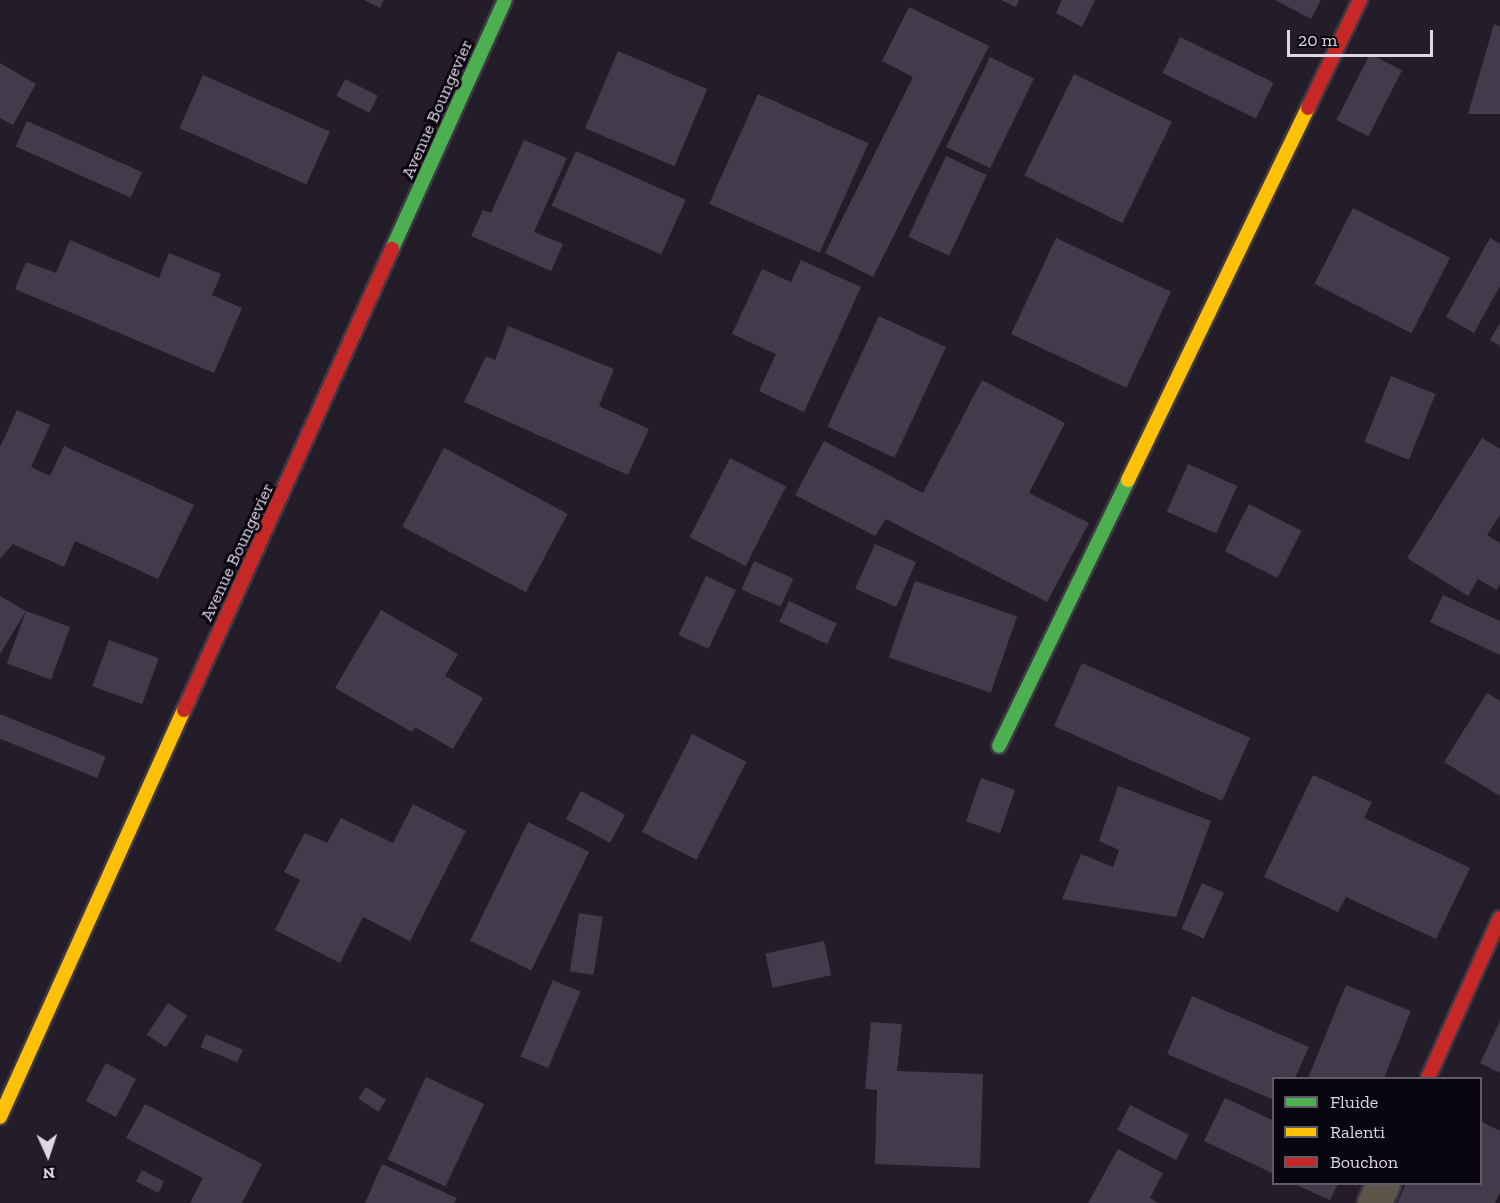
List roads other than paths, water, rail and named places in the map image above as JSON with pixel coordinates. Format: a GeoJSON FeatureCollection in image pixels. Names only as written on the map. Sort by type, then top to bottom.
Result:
{"type":"FeatureCollection","features":[{"type":"Feature","properties":{"kind":"street","name":"Avenue Boungevier"},"geometry":{"type":"LineString","coordinates":[[0,1118],[505,0]]}},
{"type":"Feature","properties":{"kind":"street"},"geometry":{"type":"LineString","coordinates":[[999,746],[1360,0]]}},
{"type":"Feature","properties":{"kind":"street"},"geometry":{"type":"LineString","coordinates":[[1428,1077],[1500,918]]}},
{"type":"Feature","properties":{"kind":"street"},"geometry":{"type":"LineString","coordinates":[[1374,1203],[1383,1185]]}}]}
